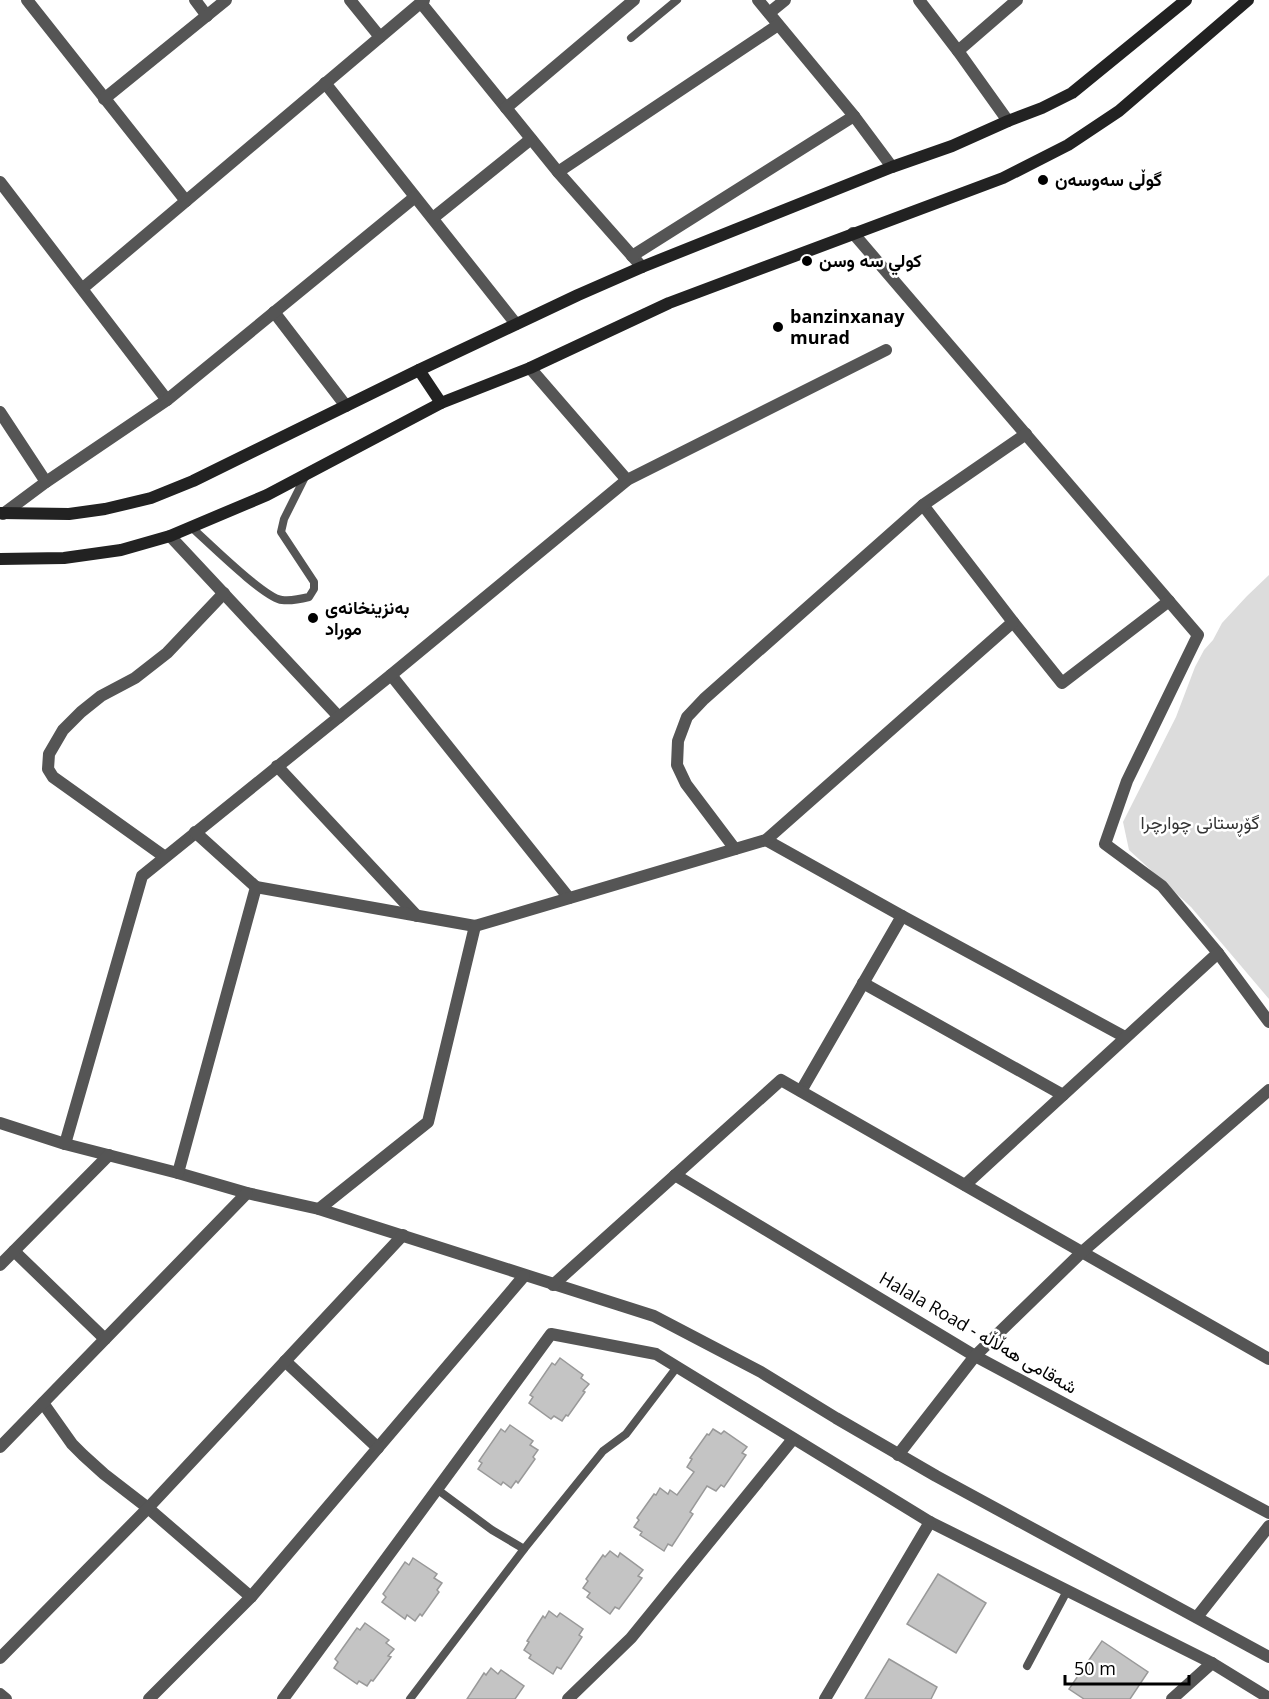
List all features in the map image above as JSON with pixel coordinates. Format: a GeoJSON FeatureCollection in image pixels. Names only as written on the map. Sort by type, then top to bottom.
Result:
{"type":"FeatureCollection","features":[{"type":"Feature","properties":{"kind":"street"},"geometry":{"type":"LineString","coordinates":[[27,0],[186,201]]}},
{"type":"Feature","properties":{"kind":"street"},"geometry":{"type":"LineString","coordinates":[[195,0],[207,15]]}},
{"type":"Feature","properties":{"kind":"street"},"geometry":{"type":"LineString","coordinates":[[104,99],[226,0]]}},
{"type":"Feature","properties":{"kind":"street"},"geometry":{"type":"LineString","coordinates":[[350,0],[380,37]]}},
{"type":"Feature","properties":{"kind":"street"},"geometry":{"type":"LineString","coordinates":[[506,108],[634,0]]}},
{"type":"Feature","properties":{"kind":"street"},"geometry":{"type":"LineString","coordinates":[[758,0],[854,116],[892,167]]}},
{"type":"Feature","properties":{"kind":"street"},"geometry":{"type":"LineString","coordinates":[[769,13],[785,0]]}},
{"type":"Feature","properties":{"kind":"street"},"geometry":{"type":"LineString","coordinates":[[919,0],[1008,121]]}},
{"type":"Feature","properties":{"kind":"street"},"geometry":{"type":"LineString","coordinates":[[958,51],[1017,0]]}},
{"type":"Feature","properties":{"kind":"street"},"geometry":{"type":"LineString","coordinates":[[2,514],[69,514],[105,509],[151,498],[193,481],[578,294],[1042,108],[1072,93],[1186,0]]}},
{"type":"Feature","properties":{"kind":"street"},"geometry":{"type":"LineString","coordinates":[[0,559],[75,557],[121,550],[170,536],[267,495],[441,403],[530,368],[669,303],[1003,178],[1068,145],[1119,111],[1248,0]]}},
{"type":"Feature","properties":{"kind":"street"},"geometry":{"type":"LineString","coordinates":[[83,288],[422,1],[558,172],[642,267]]}},
{"type":"Feature","properties":{"kind":"street"},"geometry":{"type":"LineString","coordinates":[[558,172],[778,25]]}},
{"type":"Feature","properties":{"kind":"street"},"geometry":{"type":"LineString","coordinates":[[325,83],[516,324]]}},
{"type":"Feature","properties":{"kind":"street"},"geometry":{"type":"LineString","coordinates":[[632,256],[854,116]]}},
{"type":"Feature","properties":{"kind":"street"},"geometry":{"type":"LineString","coordinates":[[433,218],[531,139]]}},
{"type":"Feature","properties":{"kind":"street"},"geometry":{"type":"LineString","coordinates":[[0,182],[167,400]]}},
{"type":"Feature","properties":{"kind":"street"},"geometry":{"type":"LineString","coordinates":[[2,514],[167,400],[415,197]]}},
{"type":"Feature","properties":{"kind":"street"},"geometry":{"type":"LineString","coordinates":[[853,233],[1198,635],[1127,781],[1105,844],[1162,886],[1218,953],[1269,1022]]}},
{"type":"Feature","properties":{"kind":"street"},"geometry":{"type":"LineString","coordinates":[[274,312],[346,406]]}},
{"type":"Feature","properties":{"kind":"street"},"geometry":{"type":"LineString","coordinates":[[65,1144],[142,876],[627,480],[886,350]]}},
{"type":"Feature","properties":{"kind":"street"},"geometry":{"type":"LineString","coordinates":[[530,368],[627,480]]}},
{"type":"Feature","properties":{"kind":"street"},"geometry":{"type":"LineString","coordinates":[[419,370],[441,403]]}},
{"type":"Feature","properties":{"kind":"street"},"geometry":{"type":"LineString","coordinates":[[0,412],[46,482]]}},
{"type":"Feature","properties":{"kind":"street"},"geometry":{"type":"LineString","coordinates":[[735,849],[686,784],[677,765],[678,741],[687,717],[704,699],[923,505],[1026,434]]}},
{"type":"Feature","properties":{"kind":"street"},"geometry":{"type":"LineString","coordinates":[[923,505],[1062,684],[1169,601]]}},
{"type":"Feature","properties":{"kind":"street"},"geometry":{"type":"LineString","coordinates":[[170,536],[339,717]]}},
{"type":"Feature","properties":{"kind":"street"},"geometry":{"type":"LineString","coordinates":[[165,857],[53,777],[48,769],[49,753],[63,730],[81,712],[101,696],[135,678],[167,653],[224,593]]}},
{"type":"Feature","properties":{"kind":"street"},"geometry":{"type":"LineString","coordinates":[[195,832],[256,887],[475,926],[766,840],[1013,622]]}},
{"type":"Feature","properties":{"kind":"street"},"geometry":{"type":"LineString","coordinates":[[391,675],[569,898]]}},
{"type":"Feature","properties":{"kind":"street"},"geometry":{"type":"LineString","coordinates":[[277,766],[417,916]]}},
{"type":"Feature","properties":{"kind":"street"},"geometry":{"type":"LineString","coordinates":[[766,840],[1125,1037]]}},
{"type":"Feature","properties":{"kind":"street"},"geometry":{"type":"LineString","coordinates":[[178,1173],[256,887]]}},
{"type":"Feature","properties":{"kind":"street"},"geometry":{"type":"LineString","coordinates":[[801,1091],[902,916]]}},
{"type":"Feature","properties":{"kind":"street"},"geometry":{"type":"LineString","coordinates":[[319,1209],[428,1122],[475,926]]}},
{"type":"Feature","properties":{"kind":"street"},"geometry":{"type":"LineString","coordinates":[[965,1185],[1218,953]]}},
{"type":"Feature","properties":{"kind":"street"},"geometry":{"type":"LineString","coordinates":[[863,983],[1063,1095]]}},
{"type":"Feature","properties":{"kind":"street"},"geometry":{"type":"LineString","coordinates":[[553,1285],[781,1080],[1269,1359]]}},
{"type":"Feature","properties":{"kind":"street"},"geometry":{"type":"LineString","coordinates":[[898,1455],[975,1356],[1082,1252],[1269,1090]]}},
{"type":"Feature","properties":{"kind":"street"},"geometry":{"type":"LineString","coordinates":[[0,1123],[65,1144],[178,1173],[247,1194],[319,1209],[654,1316],[761,1372],[898,1455],[1269,1657]]}},
{"type":"Feature","properties":{"kind":"street"},"geometry":{"type":"LineString","coordinates":[[0,1265],[109,1155]]}},
{"type":"Feature","properties":{"kind":"street","name":"Halala Road - شەقامی هەڵاڵە"},"geometry":{"type":"LineString","coordinates":[[675,1175],[975,1356],[1269,1513]]}},
{"type":"Feature","properties":{"kind":"street"},"geometry":{"type":"LineString","coordinates":[[0,1447],[247,1194]]}},
{"type":"Feature","properties":{"kind":"street"},"geometry":{"type":"LineString","coordinates":[[0,1658],[148,1508],[403,1235]]}},
{"type":"Feature","properties":{"kind":"street"},"geometry":{"type":"LineString","coordinates":[[14,1251],[105,1339]]}},
{"type":"Feature","properties":{"kind":"street"},"geometry":{"type":"LineString","coordinates":[[149,1699],[251,1597],[524,1276]]}},
{"type":"Feature","properties":{"kind":"street"},"geometry":{"type":"LineString","coordinates":[[284,1699],[551,1334],[656,1354],[930,1522],[1212,1663],[1269,1698]]}},
{"type":"Feature","properties":{"kind":"street"},"geometry":{"type":"LineString","coordinates":[[285,1361],[378,1448]]}},
{"type":"Feature","properties":{"kind":"street"},"geometry":{"type":"LineString","coordinates":[[43,1403],[72,1444],[83,1455],[251,1597]]}},
{"type":"Feature","properties":{"kind":"street"},"geometry":{"type":"LineString","coordinates":[[568,1699],[631,1638],[793,1439]]}},
{"type":"Feature","properties":{"kind":"street"},"geometry":{"type":"LineString","coordinates":[[825,1699],[930,1522]]}},
{"type":"Feature","properties":{"kind":"street"},"geometry":{"type":"LineString","coordinates":[[1197,1617],[1269,1526]]}},
{"type":"Feature","properties":{"kind":"street"},"geometry":{"type":"LineString","coordinates":[[1172,1699],[1212,1663]]}},
{"type":"Feature","properties":{"kind":"street"},"geometry":{"type":"LineString","coordinates":[[0,1694],[6,1699]]}},
{"type":"Feature","properties":{"kind":"lane"},"geometry":{"type":"LineString","coordinates":[[631,38],[677,0]]}},
{"type":"Feature","properties":{"kind":"lane"},"geometry":{"type":"LineString","coordinates":[[191,527],[267,594],[279,600],[309,597],[314,589],[314,582],[281,532],[284,519],[306,474]]}},
{"type":"Feature","properties":{"kind":"lane"},"geometry":{"type":"LineString","coordinates":[[410,1699],[524,1549],[603,1451],[626,1434],[677,1367]]}},
{"type":"Feature","properties":{"kind":"lane"},"geometry":{"type":"LineString","coordinates":[[438,1490],[492,1530],[524,1549]]}},
{"type":"Feature","properties":{"kind":"lane"},"geometry":{"type":"LineString","coordinates":[[1027,1666],[1067,1591]]}},
{"type":"Feature","properties":{"kind":"green space","name":"گۆڕستانی چوارچرا"},"geometry":{"type":"Polygon","coordinates":[[[1269,575],[1269,999],[1191,907],[1129,850],[1123,822],[1176,717],[1204,650],[1213,640],[1222,623],[1269,575]]]}},
{"type":"Feature","properties":{"kind":"building"},"geometry":{"type":"Polygon","coordinates":[[[560,1358],[583,1375],[581,1378],[589,1384],[568,1416],[566,1415],[562,1421],[554,1416],[551,1419],[529,1403],[533,1397],[530,1395],[552,1363],[555,1365],[560,1358]]]}},
{"type":"Feature","properties":{"kind":"building"},"geometry":{"type":"Polygon","coordinates":[[[510,1425],[533,1441],[530,1445],[538,1450],[533,1457],[535,1459],[518,1483],[516,1481],[511,1488],[503,1482],[501,1485],[478,1469],[482,1463],[479,1461],[501,1429],[505,1432],[510,1425]]]}},
{"type":"Feature","properties":{"kind":"building"},"geometry":{"type":"Polygon","coordinates":[[[713,1429],[721,1434],[724,1431],[747,1447],[742,1453],[746,1455],[724,1487],[721,1485],[716,1491],[707,1486],[690,1512],[693,1514],[672,1546],[668,1544],[664,1551],[640,1535],[642,1532],[634,1527],[639,1520],[637,1518],[660,1488],[668,1494],[670,1490],[677,1495],[694,1472],[687,1467],[692,1459],[690,1458],[713,1429]]]}},
{"type":"Feature","properties":{"kind":"building"},"geometry":{"type":"Polygon","coordinates":[[[610,1551],[618,1557],[620,1553],[643,1570],[638,1576],[642,1578],[619,1609],[615,1607],[610,1614],[587,1597],[590,1593],[583,1588],[588,1581],[586,1579],[603,1555],[605,1557],[610,1551]]]}},
{"type":"Feature","properties":{"kind":"building"},"geometry":{"type":"Polygon","coordinates":[[[413,1558],[437,1574],[434,1578],[442,1583],[437,1590],[439,1592],[422,1616],[420,1614],[415,1621],[407,1615],[405,1619],[382,1602],[386,1597],[383,1594],[405,1562],[409,1565],[413,1558]]]}},
{"type":"Feature","properties":{"kind":"building"},"geometry":{"type":"Polygon","coordinates":[[[938,1574],[986,1603],[956,1653],[907,1624],[938,1574]]]}},
{"type":"Feature","properties":{"kind":"building"},"geometry":{"type":"Polygon","coordinates":[[[549,1611],[557,1617],[560,1613],[583,1629],[579,1635],[582,1637],[561,1669],[557,1667],[553,1674],[529,1658],[531,1655],[524,1650],[543,1616],[545,1618],[549,1611]]]}},
{"type":"Feature","properties":{"kind":"building"},"geometry":{"type":"Polygon","coordinates":[[[365,1623],[389,1640],[386,1643],[394,1649],[388,1656],[391,1657],[367,1686],[359,1681],[357,1684],[334,1668],[338,1662],[335,1659],[357,1628],[360,1630],[365,1623]]]}},
{"type":"Feature","properties":{"kind":"building"},"geometry":{"type":"Polygon","coordinates":[[[1102,1641],[1148,1672],[1130,1699],[1084,1699],[1069,1689],[1102,1641]]]}},
{"type":"Feature","properties":{"kind":"building"},"geometry":{"type":"Polygon","coordinates":[[[889,1659],[937,1687],[931,1699],[865,1699],[889,1659]]]}},
{"type":"Feature","properties":{"kind":"building"},"geometry":{"type":"Polygon","coordinates":[[[491,1668],[498,1674],[501,1670],[524,1686],[515,1699],[467,1699],[484,1673],[486,1675],[491,1668]]]}},
{"type":"Feature","properties":{"kind":"place","name":"گوڵی سەوسەن"},"geometry":{"type":"Point","coordinates":[1043,180]}},
{"type":"Feature","properties":{"kind":"place","name":"كولي سه وسن"},"geometry":{"type":"Point","coordinates":[807,261]}},
{"type":"Feature","properties":{"kind":"place","name":"banzinxanay murad"},"geometry":{"type":"Point","coordinates":[778,327]}},
{"type":"Feature","properties":{"kind":"place","name":"بەنزینخانەی موراد"},"geometry":{"type":"Point","coordinates":[313,618]}}]}
